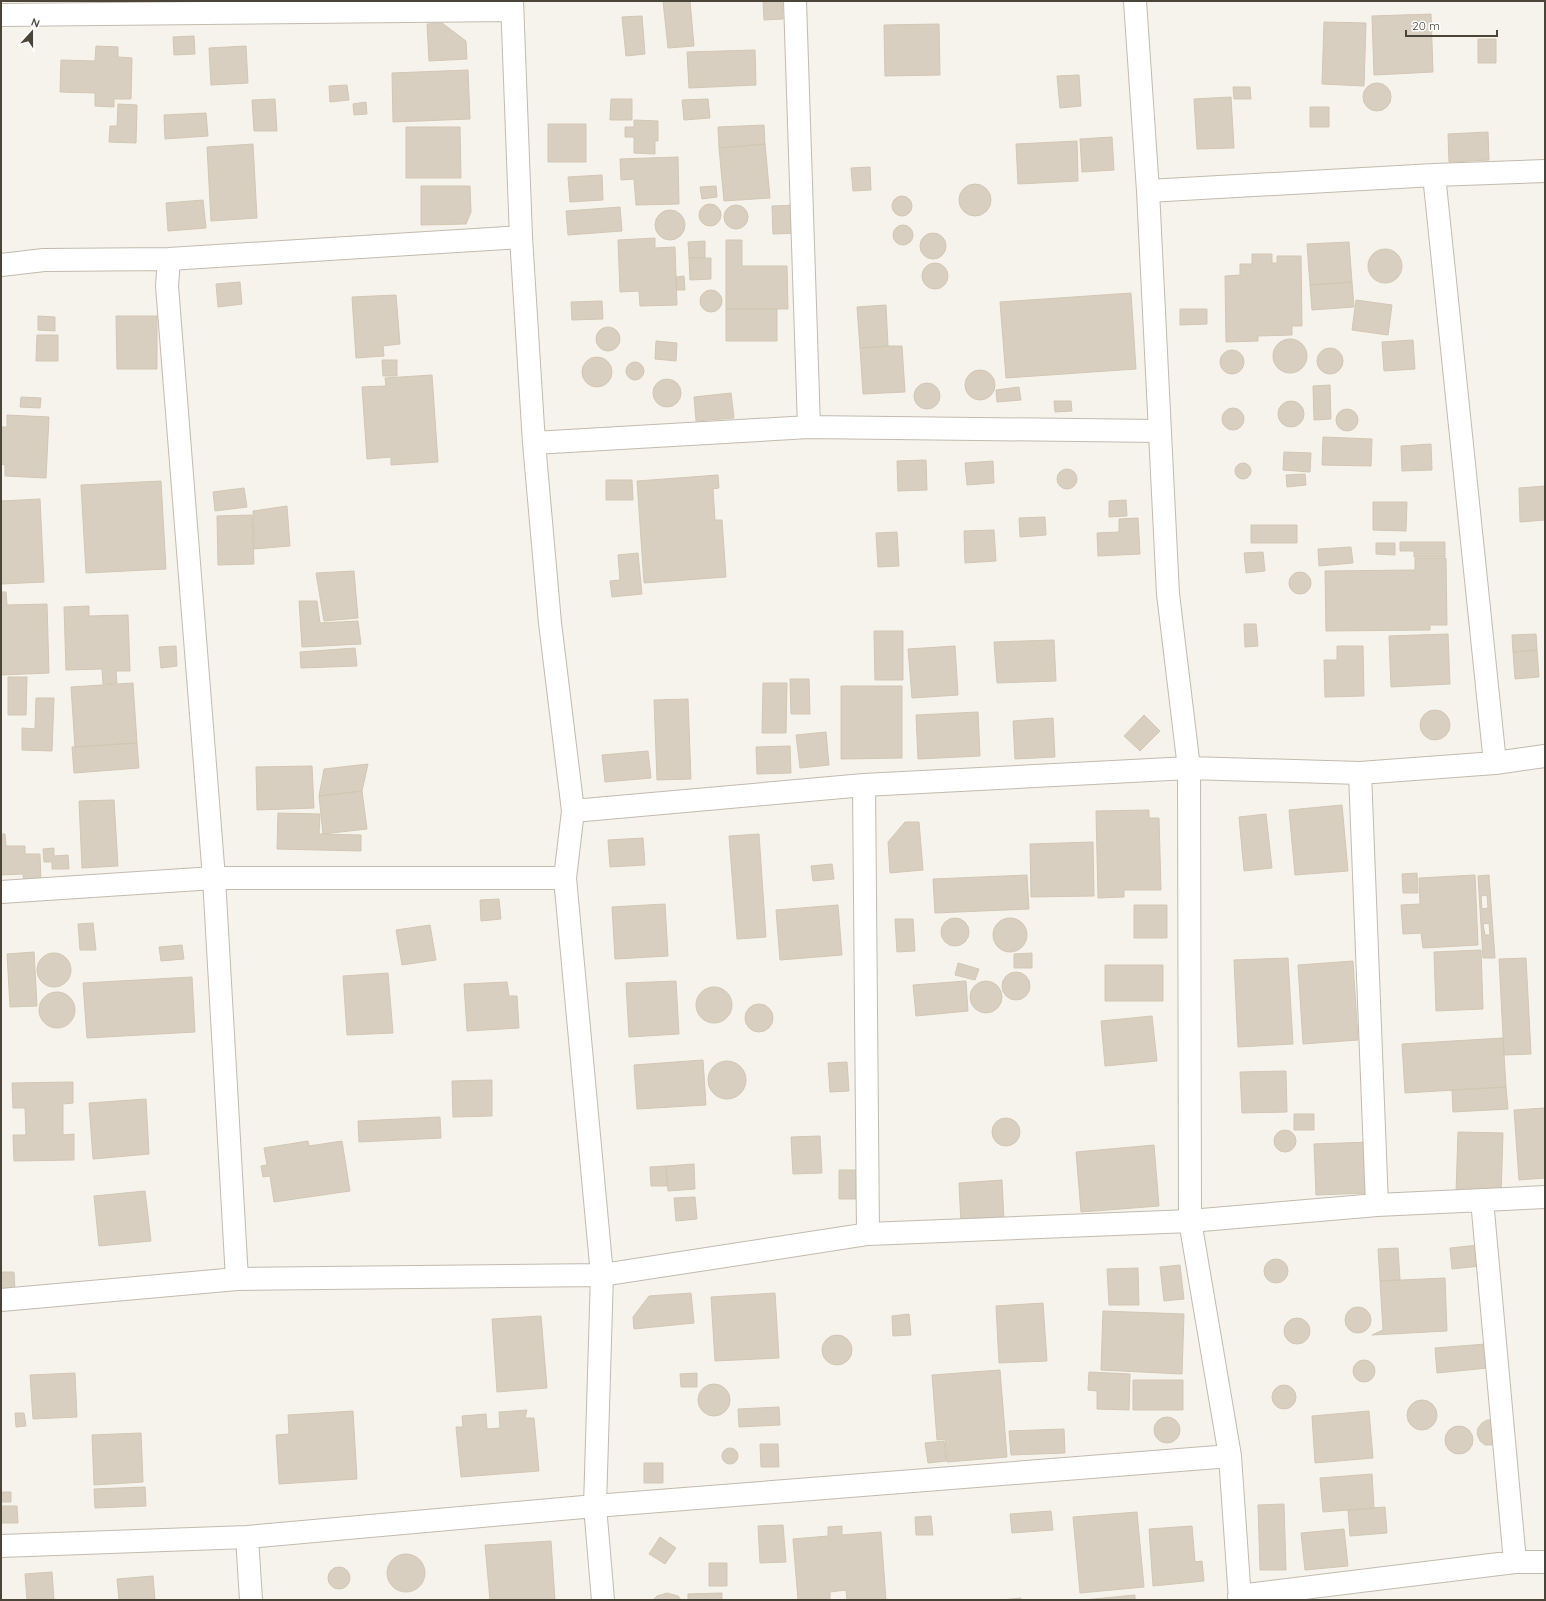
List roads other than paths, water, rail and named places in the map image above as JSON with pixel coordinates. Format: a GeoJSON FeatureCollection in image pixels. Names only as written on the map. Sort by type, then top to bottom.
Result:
{"type":"FeatureCollection","features":[{"type":"Feature","properties":{"kind":"street"},"geometry":{"type":"LineString","coordinates":[[795,1],[809,427]]}},
{"type":"Feature","properties":{"kind":"street"},"geometry":{"type":"LineString","coordinates":[[1135,1],[1148,191],[1168,594],[1189,768],[1190,1221],[1230,1456],[1240,1598],[1515,1562],[1545,1562]]}},
{"type":"Feature","properties":{"kind":"street"},"geometry":{"type":"LineString","coordinates":[[1,15],[512,6],[521,237],[534,443],[550,623],[573,811],[565,878],[602,1275],[595,1506],[603,1600]]}},
{"type":"Feature","properties":{"kind":"street"},"geometry":{"type":"LineString","coordinates":[[1148,191],[1434,175],[1545,171]]}},
{"type":"Feature","properties":{"kind":"street"},"geometry":{"type":"LineString","coordinates":[[1434,175],[1495,763]]}},
{"type":"Feature","properties":{"kind":"street"},"geometry":{"type":"LineString","coordinates":[[1,265],[44,260],[169,259],[521,237]]}},
{"type":"Feature","properties":{"kind":"street"},"geometry":{"type":"LineString","coordinates":[[169,259],[168,286],[170,324],[214,878],[237,1279]]}},
{"type":"Feature","properties":{"kind":"street"},"geometry":{"type":"LineString","coordinates":[[534,443],[809,427],[1159,431]]}},
{"type":"Feature","properties":{"kind":"street"},"geometry":{"type":"LineString","coordinates":[[573,811],[864,785],[1189,768],[1360,773],[1495,763],[1545,756]]}},
{"type":"Feature","properties":{"kind":"street"},"geometry":{"type":"LineString","coordinates":[[1360,773],[1377,1205]]}},
{"type":"Feature","properties":{"kind":"street"},"geometry":{"type":"LineString","coordinates":[[864,785],[868,1234]]}},
{"type":"Feature","properties":{"kind":"street"},"geometry":{"type":"LineString","coordinates":[[1,892],[214,878],[565,878]]}},
{"type":"Feature","properties":{"kind":"street"},"geometry":{"type":"LineString","coordinates":[[1,1300],[237,1279],[602,1275],[868,1234],[1190,1221],[1377,1205],[1545,1196]]}},
{"type":"Feature","properties":{"kind":"street"},"geometry":{"type":"LineString","coordinates":[[1482,1200],[1515,1562]]}},
{"type":"Feature","properties":{"kind":"street"},"geometry":{"type":"LineString","coordinates":[[1,1546],[246,1537],[595,1506],[1230,1456]]}},
{"type":"Feature","properties":{"kind":"street"},"geometry":{"type":"LineString","coordinates":[[246,1537],[251,1600]]}}]}
